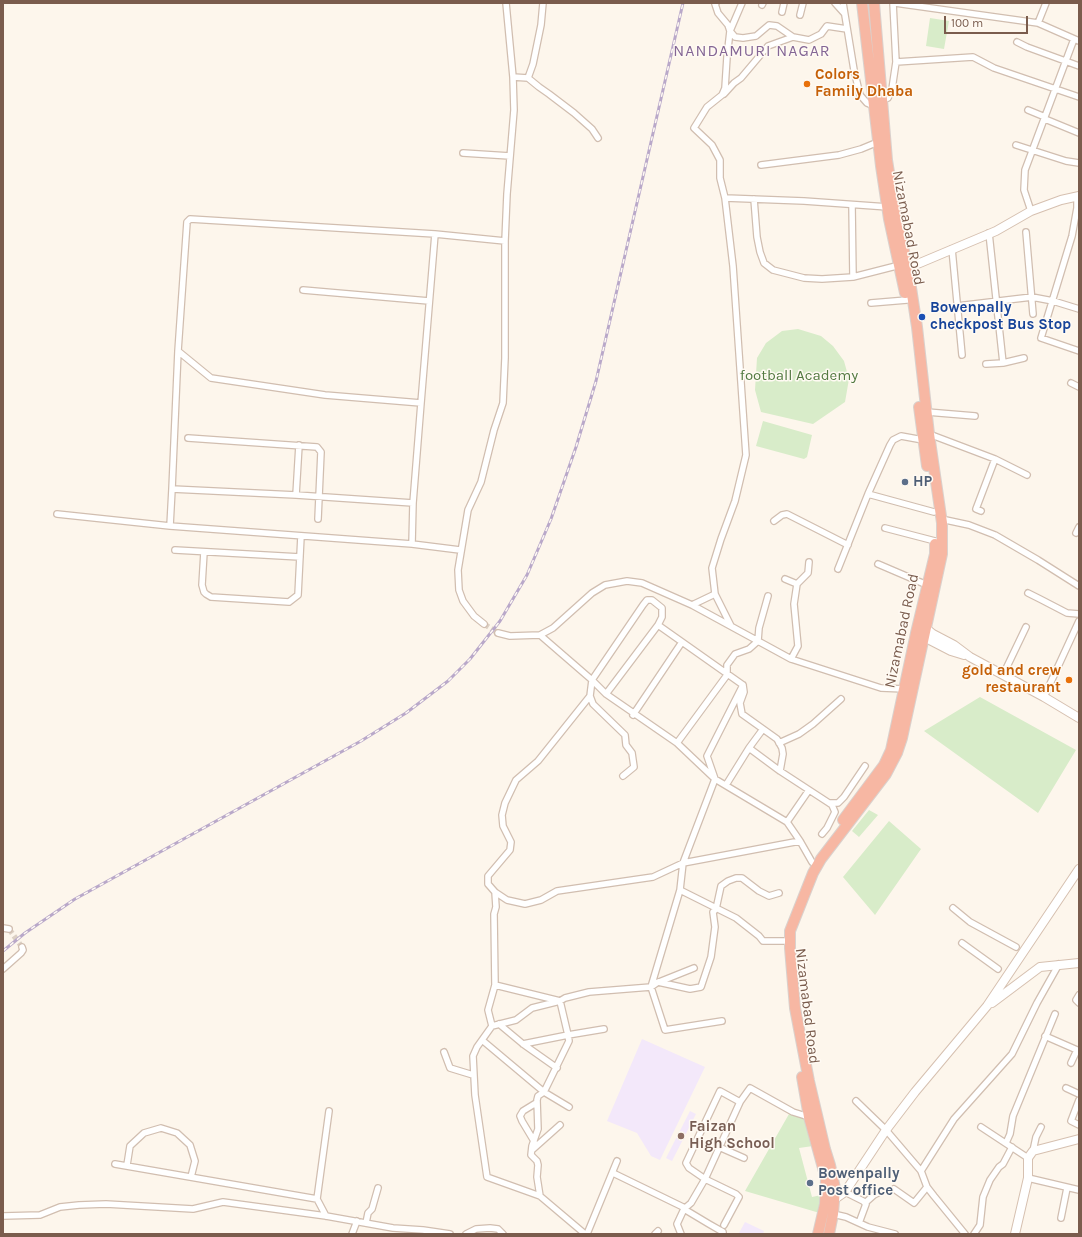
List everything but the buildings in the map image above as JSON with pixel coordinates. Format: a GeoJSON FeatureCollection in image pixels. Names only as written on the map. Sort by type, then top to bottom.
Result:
{"type":"FeatureCollection","features":[{"type":"Feature","properties":{"kind":"highway","name":"Nizamabad Road"},"geometry":{"type":"LineString","coordinates":[[862,3],[904,266],[917,327],[927,412],[926,437]]}},
{"type":"Feature","properties":{"kind":"highway","name":"Nizamabad Road"},"geometry":{"type":"LineString","coordinates":[[835,1199],[835,1188],[809,1081],[794,1008],[790,931],[813,873],[821,859],[886,774],[897,753],[902,738],[922,633],[919,620],[935,554],[937,516],[907,300],[904,266],[888,207],[878,142],[874,3]]}},
{"type":"Feature","properties":{"kind":"highway","name":"Nizamabad Road"},"geometry":{"type":"LineString","coordinates":[[818,1234],[825,1204],[826,1179],[809,1117],[785,976],[784,941],[789,920],[812,862],[884,765],[891,750],[905,689],[922,633],[942,554],[942,523],[937,516]]}},
{"type":"Feature","properties":{"kind":"highway"},"geometry":{"type":"LineString","coordinates":[[829,1234],[835,1199]]}},
{"type":"Feature","properties":{"kind":"main road"},"geometry":{"type":"LineString","coordinates":[[904,266],[952,249],[990,233],[1031,211],[1061,200],[1078,196]]}},
{"type":"Feature","properties":{"kind":"main road"},"geometry":{"type":"LineString","coordinates":[[922,633],[954,644],[970,658],[1044,697],[1079,718]]}},
{"type":"Feature","properties":{"kind":"main road"},"geometry":{"type":"LineString","coordinates":[[835,1199],[846,1192],[886,1130],[915,1092],[987,1006],[1079,869]]}},
{"type":"Feature","properties":{"kind":"main road"},"geometry":{"type":"LineString","coordinates":[[987,1006],[1040,967],[1079,963]]}},
{"type":"Feature","properties":{"kind":"main road"},"geometry":{"type":"LineString","coordinates":[[1016,1234],[1028,1178],[1031,1154],[1079,1139]]}},
{"type":"Feature","properties":{"kind":"street"},"geometry":{"type":"LineString","coordinates":[[484,624],[474,616],[462,601],[459,590],[458,570],[460,550],[468,510],[481,482],[494,430],[503,403],[506,241],[514,110],[513,77],[506,3]]}},
{"type":"Feature","properties":{"kind":"street"},"geometry":{"type":"LineString","coordinates":[[528,78],[533,64],[541,25],[543,3]]}},
{"type":"Feature","properties":{"kind":"street"},"geometry":{"type":"LineString","coordinates":[[716,3],[718,13],[728,25],[730,31],[735,37],[743,38],[756,36],[769,24],[777,26],[793,37],[809,40],[820,34],[827,26],[847,29]]}},
{"type":"Feature","properties":{"kind":"street"},"geometry":{"type":"LineString","coordinates":[[722,95],[725,88],[726,57],[730,31],[742,3]]}},
{"type":"Feature","properties":{"kind":"street"},"geometry":{"type":"LineString","coordinates":[[782,12],[784,3]]}},
{"type":"Feature","properties":{"kind":"street"},"geometry":{"type":"LineString","coordinates":[[800,15],[803,3]]}},
{"type":"Feature","properties":{"kind":"street"},"geometry":{"type":"LineString","coordinates":[[835,3],[844,13]]}},
{"type":"Feature","properties":{"kind":"street"},"geometry":{"type":"LineString","coordinates":[[843,3],[860,95],[867,102],[878,103],[888,98],[892,89],[896,62],[894,3],[1038,23],[1077,40],[1066,61],[1025,170],[1024,184],[1031,211]]}},
{"type":"Feature","properties":{"kind":"street"},"geometry":{"type":"LineString","coordinates":[[1038,23],[1046,3]]}},
{"type":"Feature","properties":{"kind":"street"},"geometry":{"type":"LineString","coordinates":[[731,626],[715,594],[712,568],[735,501],[746,455],[733,266],[725,198],[720,178],[720,160],[712,145],[694,128],[707,107],[741,78],[768,46],[793,37]]}},
{"type":"Feature","properties":{"kind":"street"},"geometry":{"type":"LineString","coordinates":[[1017,42],[1079,66]]}},
{"type":"Feature","properties":{"kind":"street"},"geometry":{"type":"LineString","coordinates":[[896,62],[973,57],[994,68],[1079,97]]}},
{"type":"Feature","properties":{"kind":"street"},"geometry":{"type":"LineString","coordinates":[[513,77],[528,78],[574,113],[592,130],[598,138]]}},
{"type":"Feature","properties":{"kind":"street"},"geometry":{"type":"LineString","coordinates":[[1028,110],[1079,133]]}},
{"type":"Feature","properties":{"kind":"street"},"geometry":{"type":"LineString","coordinates":[[761,165],[839,155],[861,149],[878,142]]}},
{"type":"Feature","properties":{"kind":"street"},"geometry":{"type":"LineString","coordinates":[[1016,145],[1066,161],[1079,163]]}},
{"type":"Feature","properties":{"kind":"street"},"geometry":{"type":"LineString","coordinates":[[463,153],[510,156]]}},
{"type":"Feature","properties":{"kind":"street"},"geometry":{"type":"LineString","coordinates":[[1078,196],[1078,208],[1072,236],[1041,338],[1079,351]]}},
{"type":"Feature","properties":{"kind":"street"},"geometry":{"type":"LineString","coordinates":[[725,198],[804,201],[888,207]]}},
{"type":"Feature","properties":{"kind":"street"},"geometry":{"type":"LineString","coordinates":[[754,199],[757,237],[760,252],[764,263],[773,270],[804,278],[822,279],[853,277],[904,266]]}},
{"type":"Feature","properties":{"kind":"street"},"geometry":{"type":"LineString","coordinates":[[852,205],[853,277]]}},
{"type":"Feature","properties":{"kind":"street"},"geometry":{"type":"LineString","coordinates":[[170,526],[178,351],[187,222],[190,219],[435,234],[506,241]]}},
{"type":"Feature","properties":{"kind":"street"},"geometry":{"type":"LineString","coordinates":[[1026,232],[1033,314]]}},
{"type":"Feature","properties":{"kind":"street"},"geometry":{"type":"LineString","coordinates":[[990,233],[1003,363]]}},
{"type":"Feature","properties":{"kind":"street"},"geometry":{"type":"LineString","coordinates":[[412,544],[413,503],[435,234]]}},
{"type":"Feature","properties":{"kind":"street"},"geometry":{"type":"LineString","coordinates":[[952,249],[962,355]]}},
{"type":"Feature","properties":{"kind":"street"},"geometry":{"type":"LineString","coordinates":[[303,290],[429,301]]}},
{"type":"Feature","properties":{"kind":"street"},"geometry":{"type":"LineString","coordinates":[[957,306],[1032,297],[1053,301],[1079,309]]}},
{"type":"Feature","properties":{"kind":"street"},"geometry":{"type":"LineString","coordinates":[[871,303],[907,300]]}},
{"type":"Feature","properties":{"kind":"street"},"geometry":{"type":"LineString","coordinates":[[178,351],[211,378],[325,394],[422,403]]}},
{"type":"Feature","properties":{"kind":"street"},"geometry":{"type":"LineString","coordinates":[[986,364],[1003,363],[1024,358]]}},
{"type":"Feature","properties":{"kind":"street"},"geometry":{"type":"LineString","coordinates":[[1071,383],[1079,387]]}},
{"type":"Feature","properties":{"kind":"street"},"geometry":{"type":"LineString","coordinates":[[927,412],[975,416]]}},
{"type":"Feature","properties":{"kind":"street"},"geometry":{"type":"LineString","coordinates":[[838,569],[868,494],[893,440],[901,436],[926,437],[995,459],[1026,475]]}},
{"type":"Feature","properties":{"kind":"street"},"geometry":{"type":"LineString","coordinates":[[188,438],[317,447],[321,452],[318,520]]}},
{"type":"Feature","properties":{"kind":"street"},"geometry":{"type":"LineString","coordinates":[[296,495],[299,445]]}},
{"type":"Feature","properties":{"kind":"street"},"geometry":{"type":"LineString","coordinates":[[981,512],[976,509],[995,459]]}},
{"type":"Feature","properties":{"kind":"street"},"geometry":{"type":"LineString","coordinates":[[172,489],[319,496],[413,503]]}},
{"type":"Feature","properties":{"kind":"street"},"geometry":{"type":"LineString","coordinates":[[868,494],[969,525],[995,536],[1038,560],[1079,586]]}},
{"type":"Feature","properties":{"kind":"street"},"geometry":{"type":"LineString","coordinates":[[57,514],[170,526],[412,544],[460,550]]}},
{"type":"Feature","properties":{"kind":"street"},"geometry":{"type":"LineString","coordinates":[[774,521],[782,515],[787,514],[848,545]]}},
{"type":"Feature","properties":{"kind":"street"},"geometry":{"type":"LineString","coordinates":[[1076,533],[1079,527]]}},
{"type":"Feature","properties":{"kind":"street"},"geometry":{"type":"LineString","coordinates":[[885,528],[935,541]]}},
{"type":"Feature","properties":{"kind":"street"},"geometry":{"type":"LineString","coordinates":[[204,552],[202,585],[204,592],[211,597],[289,602],[295,599],[298,595],[301,536]]}},
{"type":"Feature","properties":{"kind":"street"},"geometry":{"type":"LineString","coordinates":[[175,550],[300,557]]}},
{"type":"Feature","properties":{"kind":"street"},"geometry":{"type":"LineString","coordinates":[[791,659],[798,646],[794,604],[798,584],[808,573],[809,562]]}},
{"type":"Feature","properties":{"kind":"street"},"geometry":{"type":"LineString","coordinates":[[878,564],[927,585]]}},
{"type":"Feature","properties":{"kind":"street"},"geometry":{"type":"LineString","coordinates":[[785,579],[798,584]]}},
{"type":"Feature","properties":{"kind":"street"},"geometry":{"type":"LineString","coordinates":[[498,633],[510,636],[540,636],[554,628],[592,593],[605,585],[628,581],[642,583],[692,606],[791,659],[881,688],[905,689]]}},
{"type":"Feature","properties":{"kind":"street"},"geometry":{"type":"LineString","coordinates":[[692,606],[715,594]]}},
{"type":"Feature","properties":{"kind":"street"},"geometry":{"type":"LineString","coordinates":[[1028,594],[1067,613],[1079,614]]}},
{"type":"Feature","properties":{"kind":"street"},"geometry":{"type":"LineString","coordinates":[[677,743],[727,675],[727,665],[736,654],[749,649],[758,641],[759,628],[768,596]]}},
{"type":"Feature","properties":{"kind":"street"},"geometry":{"type":"LineString","coordinates":[[606,694],[658,625],[662,617],[662,608],[650,599],[643,605],[592,680],[590,696],[593,704],[625,735],[626,744],[632,753],[634,767],[623,776]]}},
{"type":"Feature","properties":{"kind":"street"},"geometry":{"type":"LineString","coordinates":[[1044,697],[1079,621]]}},
{"type":"Feature","properties":{"kind":"street"},"geometry":{"type":"LineString","coordinates":[[658,625],[743,685],[744,692],[740,703],[742,714],[777,740],[783,754],[780,771]]}},
{"type":"Feature","properties":{"kind":"street"},"geometry":{"type":"LineString","coordinates":[[1003,675],[1026,627]]}},
{"type":"Feature","properties":{"kind":"street"},"geometry":{"type":"LineString","coordinates":[[540,636],[592,680],[606,694],[677,743],[715,779],[726,784],[787,822],[812,862]]}},
{"type":"Feature","properties":{"kind":"street"},"geometry":{"type":"LineString","coordinates":[[633,714],[682,642]]}},
{"type":"Feature","properties":{"kind":"street"},"geometry":{"type":"LineString","coordinates":[[722,1021],[665,1030],[650,986],[680,890],[683,863],[715,779],[708,756],[743,685]]}},
{"type":"Feature","properties":{"kind":"street"},"geometry":{"type":"LineString","coordinates":[[590,696],[538,761],[516,780],[505,803],[502,815],[503,826],[511,842],[510,850],[488,876],[488,884],[495,892],[507,900],[525,904],[541,900],[557,891],[653,877],[683,863],[800,841]]}},
{"type":"Feature","properties":{"kind":"street"},"geometry":{"type":"LineString","coordinates":[[779,743],[798,734],[808,727],[841,699]]}},
{"type":"Feature","properties":{"kind":"street"},"geometry":{"type":"LineString","coordinates":[[726,784],[763,729]]}},
{"type":"Feature","properties":{"kind":"street"},"geometry":{"type":"LineString","coordinates":[[749,748],[780,771],[832,805],[835,812],[827,828],[822,834]]}},
{"type":"Feature","properties":{"kind":"street"},"geometry":{"type":"LineString","coordinates":[[829,803],[838,803],[844,797],[865,766]]}},
{"type":"Feature","properties":{"kind":"street"},"geometry":{"type":"LineString","coordinates":[[787,822],[809,790]]}},
{"type":"Feature","properties":{"kind":"street"},"geometry":{"type":"LineString","coordinates":[[659,982],[690,989],[701,987],[711,957],[715,927],[712,912],[716,909],[721,886],[728,881],[736,878],[742,878],[759,891],[769,896],[779,893]]}},
{"type":"Feature","properties":{"kind":"street"},"geometry":{"type":"LineString","coordinates":[[680,890],[736,918],[759,936],[763,941],[784,941]]}},
{"type":"Feature","properties":{"kind":"street"},"geometry":{"type":"LineString","coordinates":[[492,1026],[488,1010],[495,985],[495,892]]}},
{"type":"Feature","properties":{"kind":"street"},"geometry":{"type":"LineString","coordinates":[[953,908],[970,922],[1016,947]]}},
{"type":"Feature","properties":{"kind":"street"},"geometry":{"type":"LineString","coordinates":[[962,943],[998,969]]}},
{"type":"Feature","properties":{"kind":"street"},"geometry":{"type":"LineString","coordinates":[[3,969],[21,953],[23,950],[22,947]]}},
{"type":"Feature","properties":{"kind":"street"},"geometry":{"type":"LineString","coordinates":[[921,1171],[954,1119],[1012,1054],[1058,964]]}},
{"type":"Feature","properties":{"kind":"street"},"geometry":{"type":"LineString","coordinates":[[617,1162],[586,1234],[540,1196],[487,1177],[474,1095],[473,1056],[492,1026],[516,1020],[532,1008],[589,992],[650,986],[694,968]]}},
{"type":"Feature","properties":{"kind":"street"},"geometry":{"type":"LineString","coordinates":[[495,985],[560,1001]]}},
{"type":"Feature","properties":{"kind":"street"},"geometry":{"type":"LineString","coordinates":[[1079,995],[1076,1000],[1079,1002]]}},
{"type":"Feature","properties":{"kind":"street"},"geometry":{"type":"LineString","coordinates":[[540,1196],[537,1177],[538,1165],[537,1161],[531,1155],[539,1122],[536,1104],[538,1096],[544,1092],[569,1041],[560,1001]]}},
{"type":"Feature","properties":{"kind":"street"},"geometry":{"type":"LineString","coordinates":[[1006,1143],[1010,1134],[1013,1116],[1055,1014]]}},
{"type":"Feature","properties":{"kind":"street"},"geometry":{"type":"LineString","coordinates":[[500,1024],[523,1044],[557,1068]]}},
{"type":"Feature","properties":{"kind":"street"},"geometry":{"type":"LineString","coordinates":[[523,1044],[604,1029]]}},
{"type":"Feature","properties":{"kind":"street"},"geometry":{"type":"LineString","coordinates":[[1045,1036],[1077,1050],[1071,1063]]}},
{"type":"Feature","properties":{"kind":"street"},"geometry":{"type":"LineString","coordinates":[[482,1040],[544,1092],[569,1107]]}},
{"type":"Feature","properties":{"kind":"street"},"geometry":{"type":"LineString","coordinates":[[444,1052],[450,1068],[473,1075]]}},
{"type":"Feature","properties":{"kind":"street"},"geometry":{"type":"LineString","coordinates":[[681,1234],[677,1224],[684,1209],[691,1203],[705,1179],[740,1102],[750,1088],[793,1112],[809,1117]]}},
{"type":"Feature","properties":{"kind":"street"},"geometry":{"type":"LineString","coordinates":[[1066,1088],[1079,1094]]}},
{"type":"Feature","properties":{"kind":"street"},"geometry":{"type":"LineString","coordinates":[[724,1225],[739,1197],[736,1194],[705,1179],[689,1168],[686,1163],[720,1091],[740,1102]]}},
{"type":"Feature","properties":{"kind":"street"},"geometry":{"type":"LineString","coordinates":[[1079,1100],[1071,1121],[1079,1125]]}},
{"type":"Feature","properties":{"kind":"street"},"geometry":{"type":"LineString","coordinates":[[856,1101],[886,1130],[921,1171],[927,1186],[966,1234]]}},
{"type":"Feature","properties":{"kind":"street"},"geometry":{"type":"LineString","coordinates":[[534,1141],[520,1116],[523,1111],[536,1104]]}},
{"type":"Feature","properties":{"kind":"street"},"geometry":{"type":"LineString","coordinates":[[326,1216],[317,1199],[329,1111]]}},
{"type":"Feature","properties":{"kind":"street"},"geometry":{"type":"LineString","coordinates":[[532,1150],[560,1125]]}},
{"type":"Feature","properties":{"kind":"street"},"geometry":{"type":"LineString","coordinates":[[981,1126],[1012,1147],[1031,1154],[1036,1137],[1041,1127]]}},
{"type":"Feature","properties":{"kind":"street"},"geometry":{"type":"LineString","coordinates":[[127,1166],[130,1146],[144,1133],[161,1128],[177,1133],[190,1145],[195,1161],[191,1178]]}},
{"type":"Feature","properties":{"kind":"street"},"geometry":{"type":"LineString","coordinates":[[719,1147],[744,1158]]}},
{"type":"Feature","properties":{"kind":"street"},"geometry":{"type":"LineString","coordinates":[[974,1234],[980,1225],[983,1197],[990,1180],[999,1167],[1003,1164],[1012,1147]]}},
{"type":"Feature","properties":{"kind":"street"},"geometry":{"type":"LineString","coordinates":[[115,1164],[317,1199]]}},
{"type":"Feature","properties":{"kind":"street"},"geometry":{"type":"LineString","coordinates":[[612,1173],[684,1209],[723,1232],[723,1234]]}},
{"type":"Feature","properties":{"kind":"street"},"geometry":{"type":"LineString","coordinates":[[1028,1178],[1079,1190]]}},
{"type":"Feature","properties":{"kind":"street"},"geometry":{"type":"LineString","coordinates":[[894,1189],[914,1204],[927,1186]]}},
{"type":"Feature","properties":{"kind":"street"},"geometry":{"type":"LineString","coordinates":[[366,1223],[368,1213],[372,1209],[378,1188]]}},
{"type":"Feature","properties":{"kind":"street"},"geometry":{"type":"LineString","coordinates":[[1061,1218],[1067,1188]]}},
{"type":"Feature","properties":{"kind":"street"},"geometry":{"type":"LineString","coordinates":[[846,1192],[865,1203]]}},
{"type":"Feature","properties":{"kind":"street"},"geometry":{"type":"LineString","coordinates":[[859,1223],[866,1206],[865,1203],[874,1194],[878,1193]]}},
{"type":"Feature","properties":{"kind":"street"},"geometry":{"type":"LineString","coordinates":[[3,1216],[40,1215],[60,1207],[79,1205],[106,1204],[193,1209],[223,1202],[326,1216],[394,1228],[450,1234]]}},
{"type":"Feature","properties":{"kind":"street"},"geometry":{"type":"LineString","coordinates":[[833,1214],[846,1217],[868,1227],[895,1234]]}},
{"type":"Feature","properties":{"kind":"street"},"geometry":{"type":"LineString","coordinates":[[352,1234],[357,1221]]}},
{"type":"Feature","properties":{"kind":"street"},"geometry":{"type":"LineString","coordinates":[[466,1234],[476,1229],[484,1231],[498,1229],[503,1234]]}},
{"type":"Feature","properties":{"kind":"shaded area"},"geometry":{"type":"Polygon","coordinates":[[[642,1039],[705,1067],[660,1160],[651,1156],[637,1133],[607,1121],[642,1039]]]}},
{"type":"Feature","properties":{"kind":"shaded area","name":"Faizan High School"},"geometry":{"type":"Polygon","coordinates":[[[690,1111],[696,1114],[672,1161],[666,1158],[690,1111]]]}},
{"type":"Feature","properties":{"kind":"shaded area"},"geometry":{"type":"Polygon","coordinates":[[[745,1222],[764,1231],[763,1234],[739,1233],[745,1222]]]}},
{"type":"Feature","properties":{"kind":"green space"},"geometry":{"type":"Polygon","coordinates":[[[930,18],[949,21],[944,49],[926,46],[930,18]]]}},
{"type":"Feature","properties":{"kind":"green space","name":"football Academy"},"geometry":{"type":"Polygon","coordinates":[[[798,329],[821,336],[833,346],[844,361],[849,379],[845,402],[813,424],[761,412],[755,390],[757,358],[766,343],[782,331],[798,329]]]}},
{"type":"Feature","properties":{"kind":"green space"},"geometry":{"type":"Polygon","coordinates":[[[763,421],[812,435],[807,457],[804,459],[756,446],[763,421]]]}},
{"type":"Feature","properties":{"kind":"green space"},"geometry":{"type":"Polygon","coordinates":[[[980,697],[1076,750],[1038,813],[924,731],[980,697]]]}},
{"type":"Feature","properties":{"kind":"green space"},"geometry":{"type":"Polygon","coordinates":[[[869,810],[878,815],[859,837],[852,831],[869,810]]]}},
{"type":"Feature","properties":{"kind":"green space"},"geometry":{"type":"Polygon","coordinates":[[[889,821],[921,849],[875,915],[843,877],[889,821]]]}},
{"type":"Feature","properties":{"kind":"green space"},"geometry":{"type":"Polygon","coordinates":[[[789,1114],[807,1119],[813,1146],[799,1148],[812,1197],[826,1194],[823,1214],[745,1191],[789,1114]]]}},
{"type":"Feature","properties":{"kind":"tunnel"},"geometry":{"type":"LineString","coordinates":[[484,624],[498,633]]}},
{"type":"Feature","properties":{"kind":"tunnel"},"geometry":{"type":"LineString","coordinates":[[9,929],[22,947]]}},
{"type":"Feature","properties":{"kind":"railway"},"geometry":{"type":"LineString","coordinates":[[3,951],[25,933],[75,899],[361,741],[406,713],[448,681],[470,659],[500,621],[527,575],[551,519],[576,447],[596,381],[683,3]]}},
{"type":"Feature","properties":{"kind":"place","name":"Colors Family Dhaba"},"geometry":{"type":"Point","coordinates":[807,84]}},
{"type":"Feature","properties":{"kind":"place","name":"Bowenpally checkpost Bus Stop"},"geometry":{"type":"Point","coordinates":[922,317]}},
{"type":"Feature","properties":{"kind":"place","name":"HP"},"geometry":{"type":"Point","coordinates":[905,482]}},
{"type":"Feature","properties":{"kind":"place","name":"gold and crew restaurant"},"geometry":{"type":"Point","coordinates":[1069,680]}},
{"type":"Feature","properties":{"kind":"place","name":"Faizan High School"},"geometry":{"type":"Point","coordinates":[681,1136]}},
{"type":"Feature","properties":{"kind":"place","name":"Bowenpally Post office"},"geometry":{"type":"Point","coordinates":[810,1183]}},
{"type":"Feature","properties":{"kind":"district","name":"NANDAMURI NAGAR"},"geometry":{"type":"Point","coordinates":[752,51]}}]}
